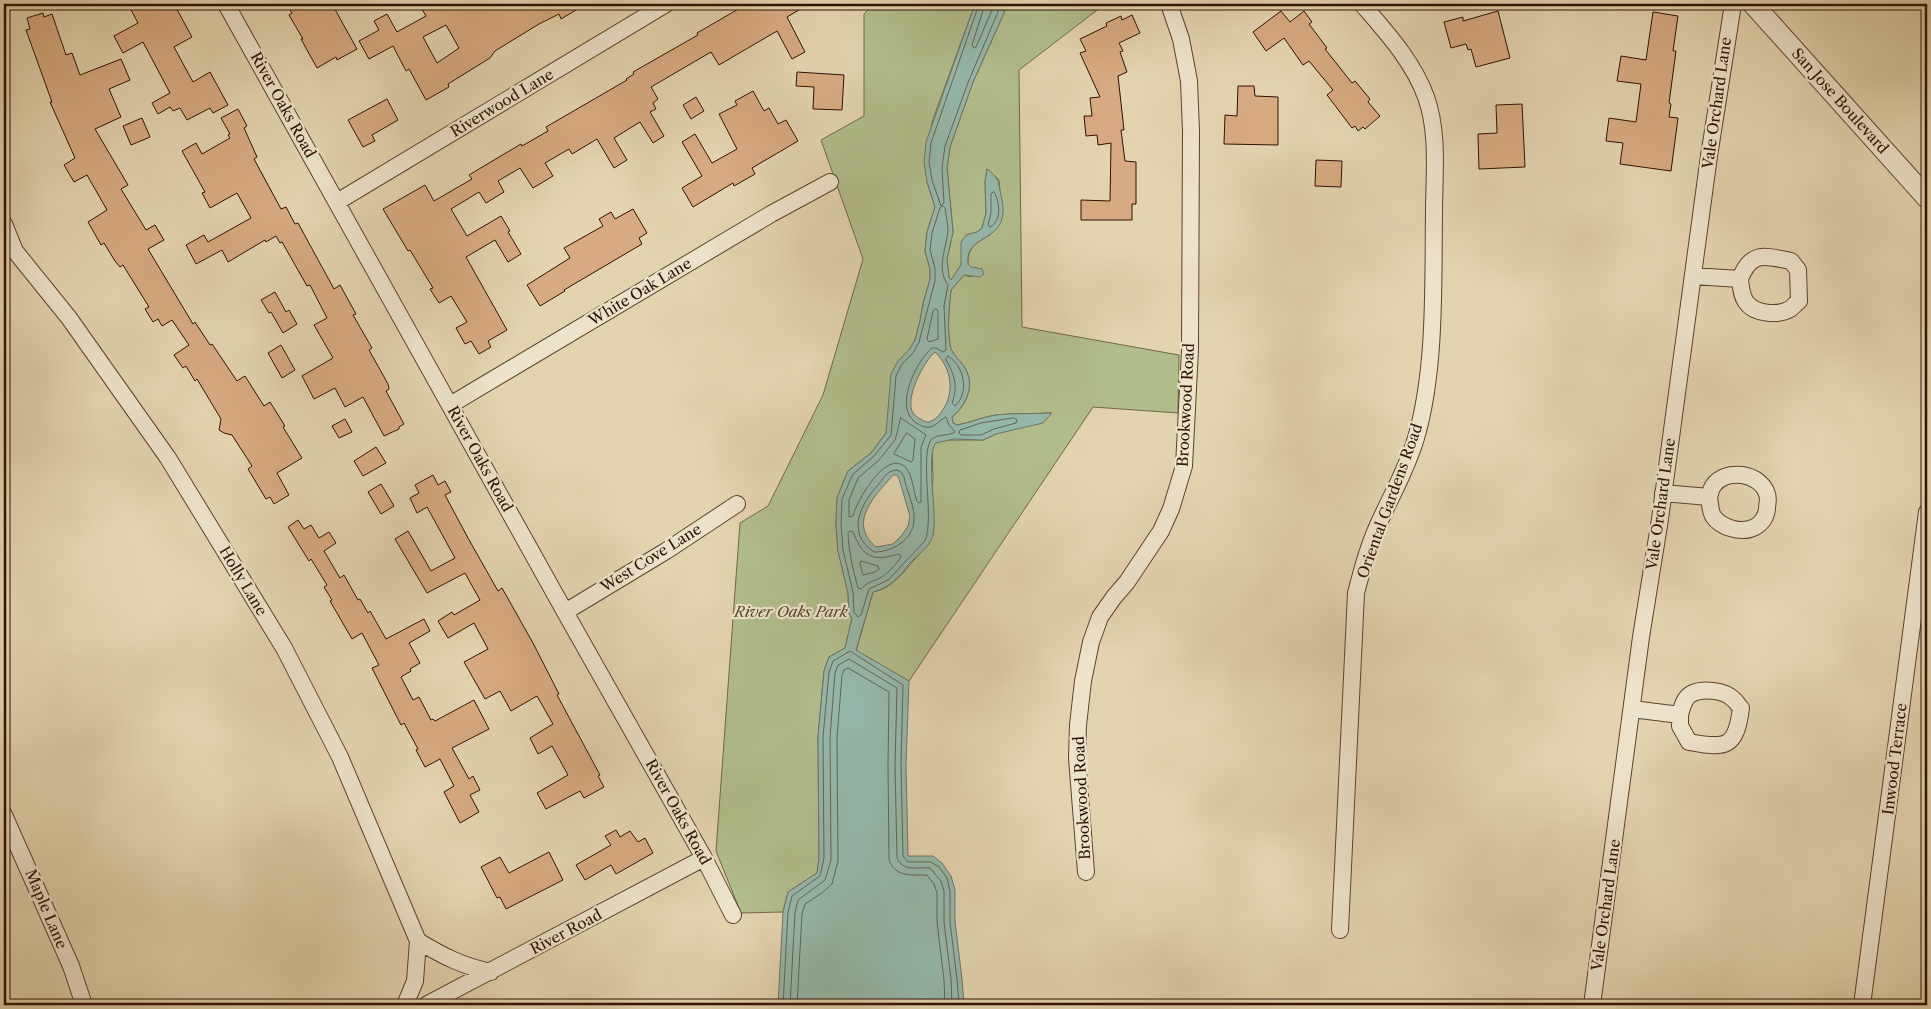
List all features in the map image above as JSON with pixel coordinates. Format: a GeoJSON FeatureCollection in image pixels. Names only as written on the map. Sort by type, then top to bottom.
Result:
{"type":"FeatureCollection","features":[{"type":"Feature","properties":{"kind":"street","name":"River Oaks Road"},"geometry":{"type":"LineString","coordinates":[[226,4],[704,858],[733,915]]}},
{"type":"Feature","properties":{"kind":"street","name":"Riverwood Lane"},"geometry":{"type":"LineString","coordinates":[[337,202],[666,4]]}},
{"type":"Feature","properties":{"kind":"street","name":"Brookwood Road"},"geometry":{"type":"LineString","coordinates":[[1086,872],[1077,758],[1078,725],[1083,681],[1091,642],[1100,617],[1127,582],[1161,531],[1171,509],[1184,466],[1190,350],[1191,131],[1189,81],[1180,39],[1169,4]]}},
{"type":"Feature","properties":{"kind":"street","name":"Oriental Gardens Road"},"geometry":{"type":"LineString","coordinates":[[1340,930],[1356,593],[1363,565],[1378,526],[1403,474],[1416,438],[1429,362],[1433,272],[1434,134],[1426,97],[1416,73],[1362,4]]}},
{"type":"Feature","properties":{"kind":"street","name":"Vale Orchard Lane"},"geometry":{"type":"LineString","coordinates":[[1592,1005],[1709,156],[1733,4]]}},
{"type":"Feature","properties":{"kind":"street","name":"San Jose Boulevard"},"geometry":{"type":"LineString","coordinates":[[1753,4],[1927,198]]}},
{"type":"Feature","properties":{"kind":"street","name":"White Oak Lane"},"geometry":{"type":"LineString","coordinates":[[450,404],[771,214],[830,182]]}},
{"type":"Feature","properties":{"kind":"street","name":"Holly Lane"},"geometry":{"type":"LineString","coordinates":[[4,224],[9,250],[69,318],[168,458],[284,648],[340,757],[418,941],[415,981],[405,1005]]}},
{"type":"Feature","properties":{"kind":"street"},"geometry":{"type":"LineString","coordinates":[[1693,276],[1740,279]]}},
{"type":"Feature","properties":{"kind":"street"},"geometry":{"type":"LineString","coordinates":[[1663,493],[1709,497]]}},
{"type":"Feature","properties":{"kind":"street","name":"West Cove Lane"},"geometry":{"type":"LineString","coordinates":[[565,612],[666,551],[737,504]]}},
{"type":"Feature","properties":{"kind":"street","name":"Inwood Terrace"},"geometry":{"type":"LineString","coordinates":[[1862,1005],[1927,512]]}},
{"type":"Feature","properties":{"kind":"street"},"geometry":{"type":"LineString","coordinates":[[1632,709],[1680,715]]}},
{"type":"Feature","properties":{"kind":"street","name":"Maple Lane"},"geometry":{"type":"LineString","coordinates":[[4,815],[60,941],[84,1005]]}},
{"type":"Feature","properties":{"kind":"street","name":"River Road"},"geometry":{"type":"LineString","coordinates":[[426,1005],[704,858]]}},
{"type":"Feature","properties":{"kind":"street"},"geometry":{"type":"LineString","coordinates":[[418,941],[444,957],[469,968],[491,972]]}},
{"type":"Feature","properties":{"kind":"green space","name":"River Oaks Park"},"geometry":{"type":"Polygon","coordinates":[[[874,4],[975,4],[932,122],[927,182],[935,207],[927,232],[925,251],[930,269],[930,279],[915,340],[909,350],[898,361],[886,433],[871,453],[848,471],[837,498],[838,551],[848,593],[849,614],[852,618],[845,648],[829,657],[824,671],[818,737],[819,858],[817,873],[788,892],[783,912],[741,913],[716,851],[740,523],[768,506],[823,395],[863,259],[821,140],[864,116],[864,14],[874,4]]]}},
{"type":"Feature","properties":{"kind":"green space","name":"River Oaks Park"},"geometry":{"type":"Polygon","coordinates":[[[1004,4],[1105,4],[1019,70],[1022,327],[1179,355],[1178,413],[1093,407],[909,681],[856,651],[873,592],[890,585],[897,579],[929,544],[933,478],[932,447],[942,440],[983,440],[1051,413],[995,415],[957,425],[953,423],[952,417],[966,400],[969,379],[967,372],[953,353],[950,345],[948,325],[951,290],[964,275],[971,277],[982,269],[970,267],[968,258],[974,246],[990,235],[1000,192],[999,180],[987,169],[985,182],[986,213],[982,228],[977,232],[966,235],[961,265],[951,280],[949,278],[947,259],[953,232],[947,168],[950,147],[973,82],[1004,13],[1004,4]]]}},
{"type":"Feature","properties":{"kind":"water"},"geometry":{"type":"Polygon","coordinates":[[[975,4],[1004,4],[1004,13],[973,82],[950,147],[947,168],[953,232],[947,259],[949,278],[951,280],[961,265],[961,242],[966,235],[977,232],[982,228],[986,213],[985,181],[987,169],[997,180],[1003,211],[1001,223],[988,236],[973,246],[969,253],[968,264],[971,267],[982,269],[984,274],[980,277],[964,275],[951,290],[948,325],[950,345],[953,353],[967,372],[969,379],[966,399],[952,417],[953,423],[957,425],[996,415],[1052,413],[1043,423],[996,434],[983,440],[954,439],[936,443],[932,460],[933,535],[926,547],[894,581],[884,588],[873,592],[856,650],[909,681],[906,765],[908,856],[933,856],[942,863],[951,876],[955,890],[955,921],[964,1005],[778,1005],[783,912],[788,892],[817,873],[819,858],[818,737],[824,671],[829,657],[845,648],[852,618],[849,614],[848,593],[838,551],[837,498],[848,471],[871,453],[886,433],[891,374],[898,361],[909,350],[915,340],[920,321],[930,279],[930,269],[925,251],[927,232],[935,207],[927,182],[924,162],[926,142],[975,4]],[[935,352],[916,381],[911,399],[913,413],[926,422],[933,420],[940,413],[946,404],[950,389],[950,381],[945,365],[935,352]],[[893,475],[872,500],[864,519],[864,528],[868,538],[876,547],[893,544],[908,526],[910,516],[899,479],[897,475],[893,475]]]}},
{"type":"Feature","properties":{"kind":"building"},"geometry":{"type":"Polygon","coordinates":[[[128,4],[174,4],[192,37],[174,47],[193,82],[210,72],[228,105],[213,113],[210,108],[187,120],[180,108],[173,111],[170,107],[158,114],[152,103],[170,93],[143,42],[123,53],[114,36],[138,23],[128,4]]]}},
{"type":"Feature","properties":{"kind":"building"},"geometry":{"type":"Polygon","coordinates":[[[286,4],[332,4],[357,49],[337,60],[336,57],[317,68],[289,15],[292,13],[286,4]]]}},
{"type":"Feature","properties":{"kind":"building"},"geometry":{"type":"Polygon","coordinates":[[[419,4],[586,4],[561,19],[559,14],[539,24],[495,51],[490,58],[448,84],[449,87],[426,100],[409,69],[406,71],[393,46],[369,59],[359,41],[379,30],[374,21],[387,14],[397,32],[426,16],[419,4]],[[446,25],[423,37],[437,63],[459,48],[446,25]]]}},
{"type":"Feature","properties":{"kind":"building"},"geometry":{"type":"Polygon","coordinates":[[[747,4],[809,4],[787,17],[805,52],[792,59],[777,31],[719,65],[711,52],[651,87],[658,99],[653,103],[656,109],[650,112],[664,136],[653,143],[640,122],[614,138],[627,160],[614,168],[597,139],[572,154],[569,149],[545,163],[553,176],[533,188],[520,168],[498,181],[504,192],[486,203],[479,192],[451,209],[467,236],[501,216],[521,254],[508,262],[495,240],[466,257],[507,330],[488,341],[491,347],[479,354],[471,341],[465,344],[456,328],[467,322],[451,296],[439,303],[430,289],[433,288],[383,209],[425,185],[434,201],[472,179],[469,175],[521,144],[522,146],[548,131],[546,127],[627,80],[634,74],[633,72],[698,35],[697,33],[747,4]]]}},
{"type":"Feature","properties":{"kind":"building"},"geometry":{"type":"Polygon","coordinates":[[[1281,11],[1290,22],[1304,11],[1312,22],[1309,24],[1327,48],[1325,49],[1352,83],[1355,81],[1370,99],[1368,102],[1380,116],[1365,129],[1363,127],[1358,131],[1355,126],[1352,128],[1327,95],[1333,90],[1309,61],[1303,65],[1284,38],[1266,51],[1253,32],[1281,11]]]}},
{"type":"Feature","properties":{"kind":"building"},"geometry":{"type":"Polygon","coordinates":[[[1498,11],[1510,58],[1476,67],[1471,49],[1468,50],[1466,44],[1451,48],[1444,22],[1463,17],[1463,21],[1498,11]]]}},
{"type":"Feature","properties":{"kind":"building"},"geometry":{"type":"Polygon","coordinates":[[[1653,12],[1678,16],[1673,51],[1676,51],[1669,103],[1671,104],[1669,117],[1678,118],[1671,171],[1620,164],[1623,143],[1606,141],[1609,118],[1636,122],[1641,84],[1617,81],[1621,56],[1646,60],[1653,12]]]}},
{"type":"Feature","properties":{"kind":"building"},"geometry":{"type":"Polygon","coordinates":[[[43,13],[44,17],[52,14],[66,55],[72,53],[80,75],[121,59],[130,80],[109,89],[121,117],[95,129],[128,185],[121,189],[146,230],[155,225],[164,240],[148,249],[193,324],[195,322],[237,381],[245,376],[264,406],[270,402],[302,458],[277,473],[289,495],[274,504],[270,497],[266,499],[248,469],[252,466],[232,435],[219,430],[221,419],[197,379],[195,381],[186,366],[183,368],[174,355],[189,345],[172,320],[162,326],[158,319],[153,322],[145,309],[149,307],[123,265],[120,267],[104,243],[101,245],[88,222],[107,210],[87,175],[74,182],[64,165],[75,158],[50,102],[52,102],[26,30],[30,29],[27,18],[43,13]]]}},
{"type":"Feature","properties":{"kind":"building"},"geometry":{"type":"Polygon","coordinates":[[[1132,15],[1140,33],[1119,43],[1123,51],[1120,52],[1127,72],[1118,76],[1124,130],[1121,130],[1125,161],[1136,162],[1136,204],[1132,204],[1132,220],[1081,220],[1081,200],[1110,201],[1111,143],[1098,145],[1097,135],[1086,136],[1084,116],[1092,116],[1090,98],[1100,97],[1080,53],[1086,51],[1080,39],[1107,26],[1106,23],[1121,16],[1122,20],[1132,15]]]}},
{"type":"Feature","properties":{"kind":"building"},"geometry":{"type":"Polygon","coordinates":[[[797,72],[844,75],[842,110],[813,109],[814,87],[796,86],[797,72]]]}},
{"type":"Feature","properties":{"kind":"building"},"geometry":{"type":"Polygon","coordinates":[[[1238,86],[1254,86],[1255,96],[1278,97],[1278,145],[1224,144],[1225,115],[1237,116],[1238,86]]]}},
{"type":"Feature","properties":{"kind":"building"},"geometry":{"type":"Polygon","coordinates":[[[753,91],[764,111],[769,108],[778,124],[786,120],[798,141],[752,168],[755,174],[734,186],[733,183],[693,207],[682,188],[702,176],[682,142],[695,134],[712,163],[737,149],[719,114],[737,105],[735,101],[753,91]]]}},
{"type":"Feature","properties":{"kind":"building"},"geometry":{"type":"Polygon","coordinates":[[[696,97],[704,111],[691,119],[683,105],[696,97]]]}},
{"type":"Feature","properties":{"kind":"building"},"geometry":{"type":"Polygon","coordinates":[[[387,99],[398,120],[372,135],[375,141],[363,147],[348,120],[387,99]]]}},
{"type":"Feature","properties":{"kind":"building"},"geometry":{"type":"Polygon","coordinates":[[[1522,104],[1525,167],[1479,169],[1478,134],[1497,133],[1496,105],[1522,104]]]}},
{"type":"Feature","properties":{"kind":"building"},"geometry":{"type":"Polygon","coordinates":[[[238,109],[247,126],[244,128],[257,157],[254,159],[281,209],[286,207],[295,224],[298,223],[334,289],[340,285],[356,314],[353,315],[372,348],[369,350],[388,384],[389,389],[386,391],[404,424],[399,429],[384,436],[363,397],[345,407],[335,388],[314,399],[302,376],[333,358],[314,325],[327,318],[310,285],[307,286],[282,242],[280,243],[276,236],[266,242],[265,240],[228,262],[222,250],[196,264],[186,245],[204,235],[208,242],[251,218],[237,193],[210,208],[202,193],[205,192],[182,151],[196,143],[202,154],[230,138],[228,135],[230,134],[221,118],[238,109]]]}},
{"type":"Feature","properties":{"kind":"building"},"geometry":{"type":"Polygon","coordinates":[[[142,118],[150,137],[131,145],[123,126],[142,118]]]}},
{"type":"Feature","properties":{"kind":"building"},"geometry":{"type":"Polygon","coordinates":[[[1316,160],[1342,161],[1341,187],[1315,186],[1316,160]]]}},
{"type":"Feature","properties":{"kind":"building"},"geometry":{"type":"Polygon","coordinates":[[[633,209],[647,233],[639,238],[642,244],[540,306],[527,285],[570,258],[564,248],[603,226],[599,219],[611,212],[615,219],[633,209]]]}},
{"type":"Feature","properties":{"kind":"building"},"geometry":{"type":"Polygon","coordinates":[[[275,292],[286,312],[289,310],[297,324],[283,333],[271,312],[269,313],[261,300],[275,292]]]}},
{"type":"Feature","properties":{"kind":"building"},"geometry":{"type":"Polygon","coordinates":[[[281,345],[295,370],[282,378],[268,353],[281,345]]]}},
{"type":"Feature","properties":{"kind":"building"},"geometry":{"type":"Polygon","coordinates":[[[345,419],[352,432],[339,438],[332,426],[345,419]]]}},
{"type":"Feature","properties":{"kind":"building"},"geometry":{"type":"Polygon","coordinates":[[[376,447],[386,463],[363,476],[354,461],[376,447]]]}},
{"type":"Feature","properties":{"kind":"building"},"geometry":{"type":"Polygon","coordinates":[[[433,475],[438,485],[445,481],[451,492],[445,495],[498,591],[502,588],[533,643],[559,694],[557,695],[600,775],[598,776],[604,787],[584,798],[580,791],[546,809],[537,793],[568,775],[552,746],[538,754],[530,738],[553,724],[537,696],[511,711],[500,691],[485,699],[464,662],[488,649],[474,623],[448,638],[438,621],[452,612],[454,615],[480,600],[465,573],[427,593],[395,539],[408,531],[431,571],[455,558],[427,507],[417,513],[410,498],[419,493],[415,485],[433,475]]]}},
{"type":"Feature","properties":{"kind":"building"},"geometry":{"type":"Polygon","coordinates":[[[381,484],[394,506],[381,514],[368,492],[381,484]]]}},
{"type":"Feature","properties":{"kind":"building"},"geometry":{"type":"Polygon","coordinates":[[[298,520],[304,529],[311,525],[319,538],[329,532],[336,543],[324,551],[340,578],[344,575],[358,600],[360,599],[368,613],[370,611],[386,639],[424,619],[430,631],[409,643],[420,663],[401,677],[413,700],[419,697],[431,720],[435,721],[474,700],[489,729],[452,748],[469,779],[473,776],[480,790],[470,795],[479,812],[460,823],[444,792],[454,786],[440,759],[425,767],[416,750],[418,749],[404,723],[401,725],[372,668],[379,665],[362,633],[352,639],[330,601],[332,600],[324,587],[327,585],[311,559],[309,561],[288,527],[298,520]]]}},
{"type":"Feature","properties":{"kind":"building"},"geometry":{"type":"Polygon","coordinates":[[[616,830],[620,837],[630,831],[638,842],[645,838],[653,853],[616,874],[611,865],[585,880],[576,865],[611,845],[605,836],[616,830]]]}},
{"type":"Feature","properties":{"kind":"building"},"geometry":{"type":"Polygon","coordinates":[[[549,852],[563,880],[506,909],[500,897],[497,898],[481,867],[500,857],[509,873],[549,852]]]}}]}
